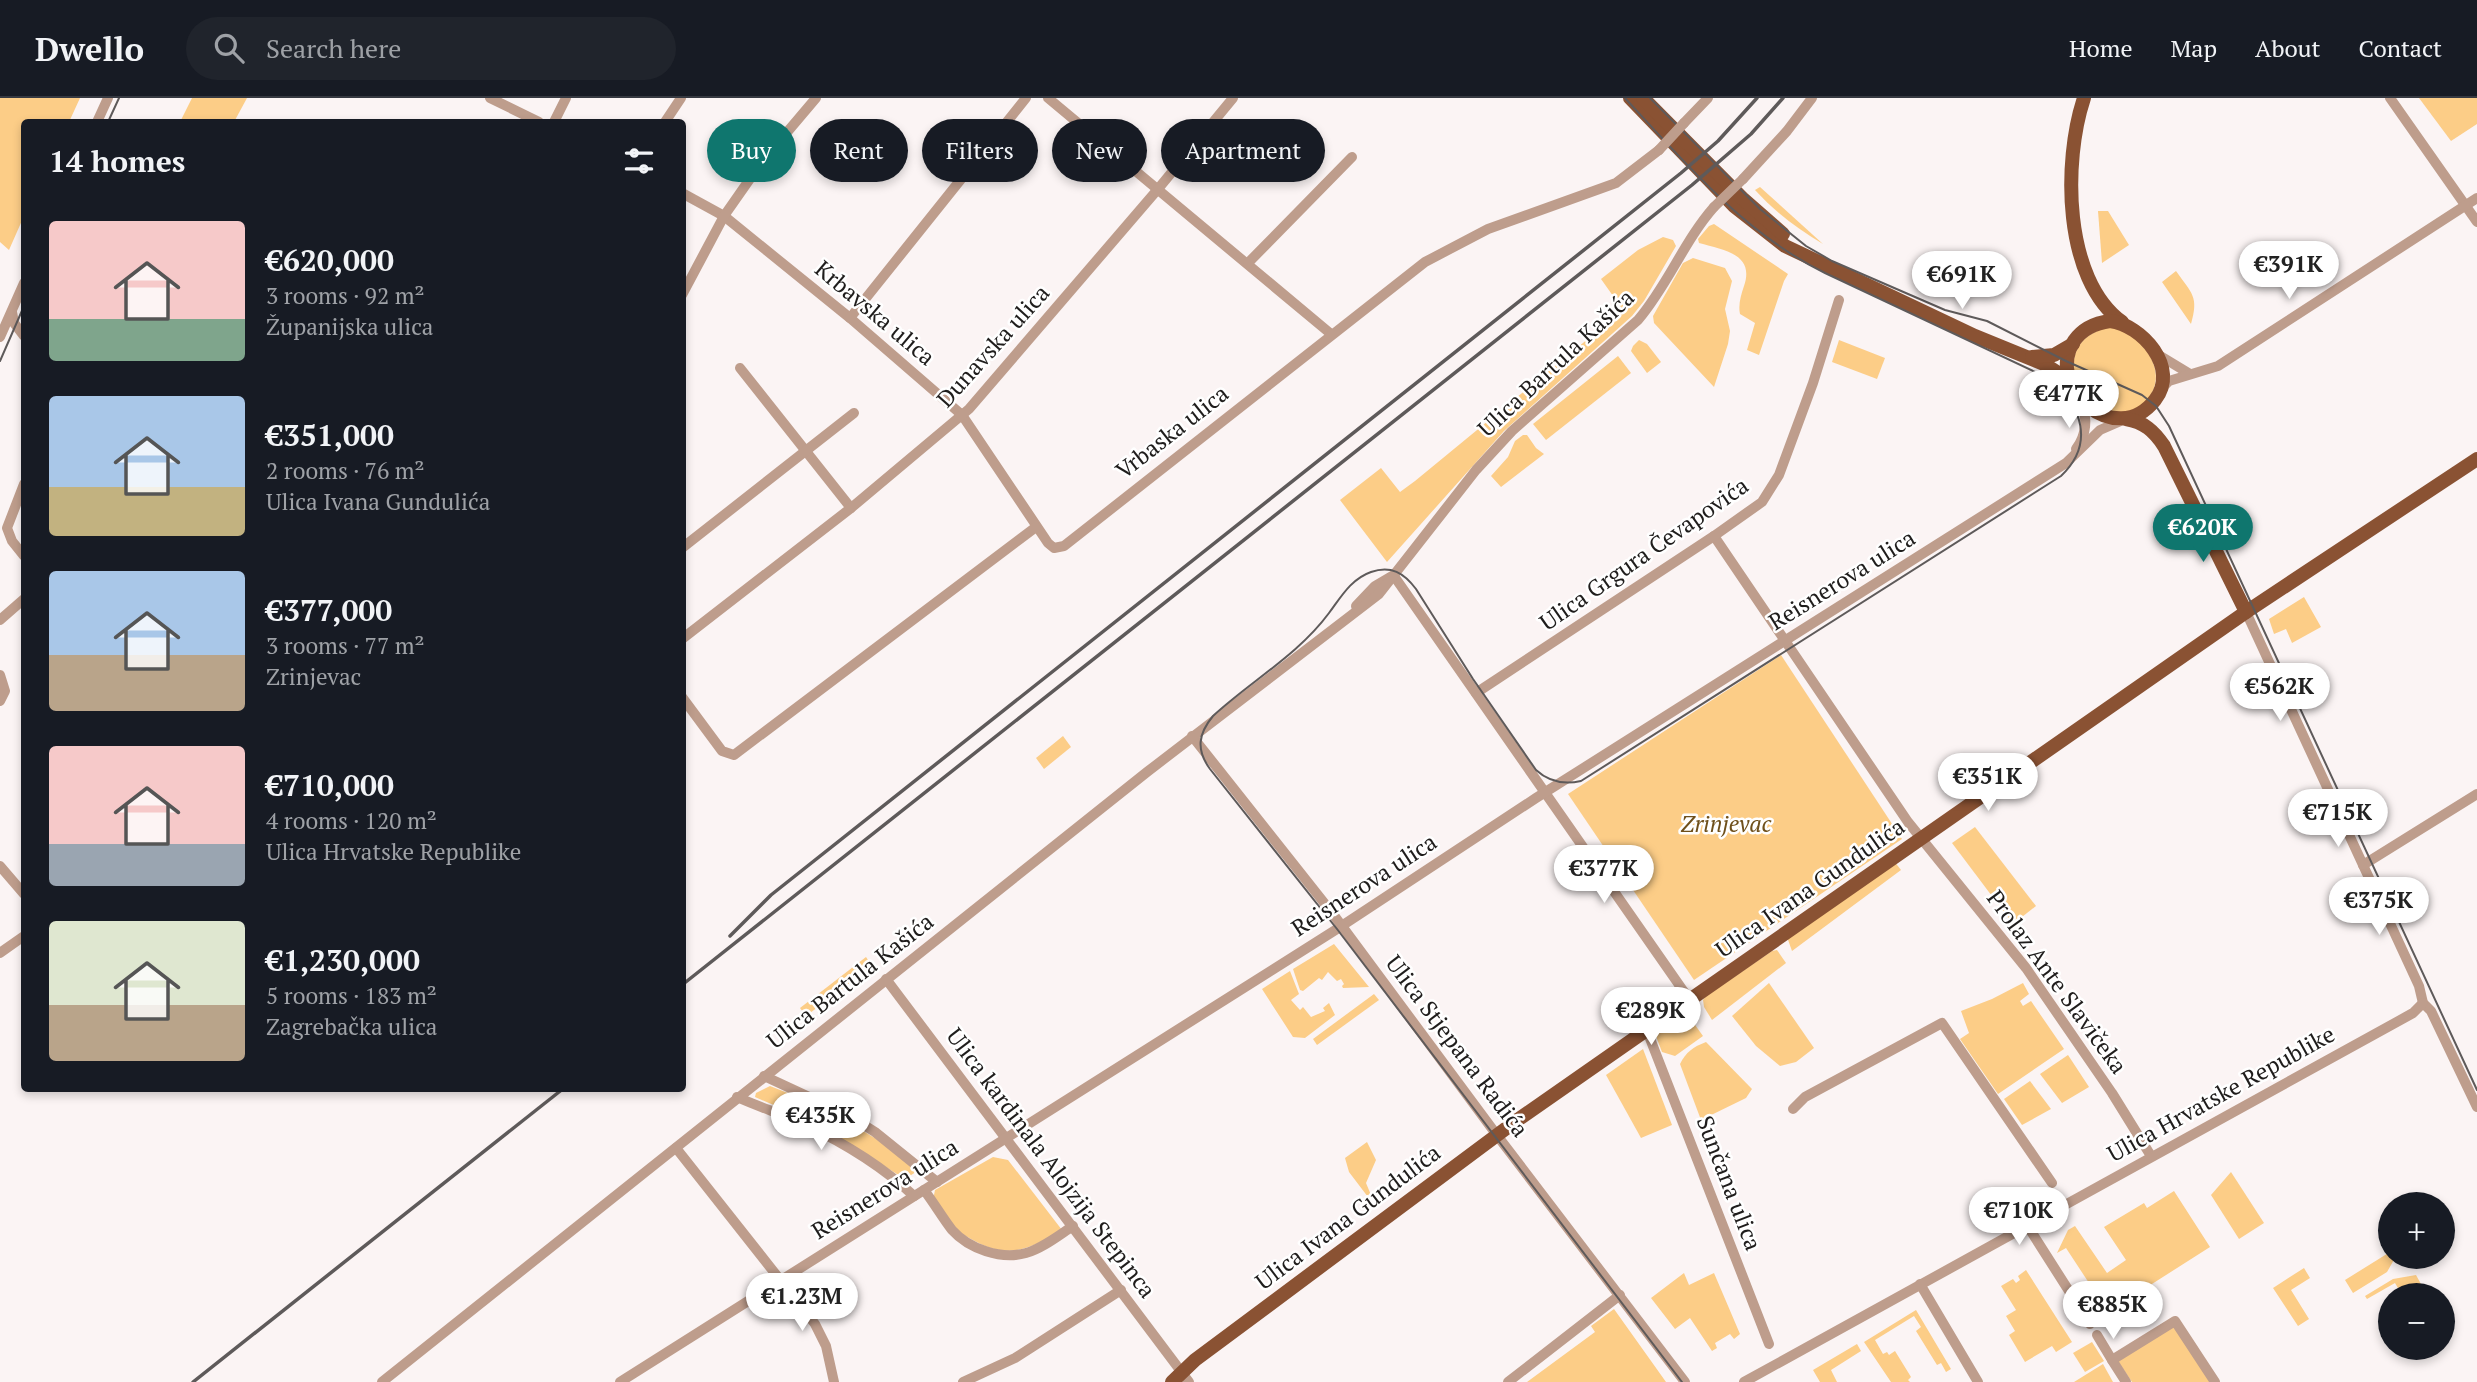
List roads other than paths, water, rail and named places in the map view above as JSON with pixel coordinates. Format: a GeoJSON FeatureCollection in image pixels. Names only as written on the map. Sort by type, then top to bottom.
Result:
{"type":"FeatureCollection","features":[{"type":"Feature","properties":{"kind":"main road"},"geometry":{"type":"LineString","coordinates":[[1630,98],[1756,225],[1801,256],[1830,267],[1975,337],[2052,369],[2090,407],[2102,415],[2144,424],[2151,429],[2164,446],[2246,612]]}},
{"type":"Feature","properties":{"kind":"main road"},"geometry":{"type":"LineString","coordinates":[[1643,98],[1754,209],[1800,247],[1830,267]]}},
{"type":"Feature","properties":{"kind":"main road"},"geometry":{"type":"LineString","coordinates":[[2084,98],[2072,156],[2071,201],[2076,234],[2095,292],[2111,313],[2140,333],[2155,352],[2161,368],[2157,418],[2164,446]]}},
{"type":"Feature","properties":{"kind":"main road"},"geometry":{"type":"LineString","coordinates":[[2025,357],[2054,355],[2073,344],[2085,330],[2094,311],[2095,292]]}},
{"type":"Feature","properties":{"kind":"main road"},"geometry":{"type":"LineString","coordinates":[[2085,330],[2097,323],[2110,321],[2126,325]]}},
{"type":"Feature","properties":{"kind":"main road"},"geometry":{"type":"LineString","coordinates":[[2073,344],[2066,364],[2068,377],[2077,393]]}},
{"type":"Feature","properties":{"kind":"main road"},"geometry":{"type":"LineString","coordinates":[[2125,419],[2144,411],[2159,393]]}},
{"type":"Feature","properties":{"kind":"main road","name":"Ulica Ivana Gundulića"},"geometry":{"type":"LineString","coordinates":[[1181,1379],[1496,1135],[2246,612],[2477,459]]}},
{"type":"Feature","properties":{"kind":"street"},"geometry":{"type":"LineString","coordinates":[[98,119],[108,98]]}},
{"type":"Feature","properties":{"kind":"street"},"geometry":{"type":"LineString","coordinates":[[490,98],[533,119]]}},
{"type":"Feature","properties":{"kind":"street"},"geometry":{"type":"LineString","coordinates":[[556,119],[566,98]]}},
{"type":"Feature","properties":{"kind":"street"},"geometry":{"type":"LineString","coordinates":[[667,119],[681,98]]}},
{"type":"Feature","properties":{"kind":"street"},"geometry":{"type":"LineString","coordinates":[[686,287],[724,216],[761,163],[817,98]]}},
{"type":"Feature","properties":{"kind":"street"},"geometry":{"type":"LineString","coordinates":[[850,318],[1026,98]]}},
{"type":"Feature","properties":{"kind":"street"},"geometry":{"type":"LineString","coordinates":[[1048,98],[1331,334]]}},
{"type":"Feature","properties":{"kind":"street","name":"Dunavska ulica"},"geometry":{"type":"LineString","coordinates":[[686,636],[851,508],[962,415],[1158,189],[1233,98]]}},
{"type":"Feature","properties":{"kind":"street","name":"Vrbaska ulica"},"geometry":{"type":"LineString","coordinates":[[1036,527],[1051,546],[1061,548],[1425,262],[1488,229],[1616,183],[1659,150],[1708,98]]}},
{"type":"Feature","properties":{"kind":"street","name":"Ulica Bartula Kašića"},"geometry":{"type":"LineString","coordinates":[[382,1382],[1192,736],[1379,594],[1476,470],[1512,431],[1622,336],[1647,310],[1696,229],[1714,207],[1773,148],[1812,98]]}},
{"type":"Feature","properties":{"kind":"street"},"geometry":{"type":"LineString","coordinates":[[2390,98],[2477,222]]}},
{"type":"Feature","properties":{"kind":"street"},"geometry":{"type":"LineString","coordinates":[[1248,263],[1352,157]]}},
{"type":"Feature","properties":{"kind":"street","name":"Krbavska ulica"},"geometry":{"type":"LineString","coordinates":[[686,195],[724,216],[850,318],[962,415],[1036,527]]}},
{"type":"Feature","properties":{"kind":"street"},"geometry":{"type":"LineString","coordinates":[[2159,393],[2169,381],[2218,366],[2477,198]]}},
{"type":"Feature","properties":{"kind":"street"},"geometry":{"type":"LineString","coordinates":[[0,339],[21,290]]}},
{"type":"Feature","properties":{"kind":"street","name":"Ulica Grgura Čevapovića"},"geometry":{"type":"LineString","coordinates":[[1476,693],[1762,502],[1779,475],[1813,383],[1839,300]]}},
{"type":"Feature","properties":{"kind":"street"},"geometry":{"type":"LineString","coordinates":[[12,312],[21,332]]}},
{"type":"Feature","properties":{"kind":"street"},"geometry":{"type":"LineString","coordinates":[[0,339],[21,336]]}},
{"type":"Feature","properties":{"kind":"street"},"geometry":{"type":"LineString","coordinates":[[2155,352],[2190,374]]}},
{"type":"Feature","properties":{"kind":"street"},"geometry":{"type":"LineString","coordinates":[[740,368],[851,508]]}},
{"type":"Feature","properties":{"kind":"street"},"geometry":{"type":"LineString","coordinates":[[2066,463],[2081,442],[2085,429],[2085,414],[2077,393]]}},
{"type":"Feature","properties":{"kind":"street"},"geometry":{"type":"LineString","coordinates":[[686,545],[854,413]]}},
{"type":"Feature","properties":{"kind":"street","name":"Reisnerova ulica"},"geometry":{"type":"LineString","coordinates":[[624,1381],[2066,463],[2100,430],[2125,419]]}},
{"type":"Feature","properties":{"kind":"street"},"geometry":{"type":"LineString","coordinates":[[21,492],[7,528],[12,541],[21,552]]}},
{"type":"Feature","properties":{"kind":"street"},"geometry":{"type":"LineString","coordinates":[[686,702],[722,751],[730,755],[740,753],[1036,527]]}},
{"type":"Feature","properties":{"kind":"street"},"geometry":{"type":"LineString","coordinates":[[1714,536],[1920,839]]}},
{"type":"Feature","properties":{"kind":"street"},"geometry":{"type":"LineString","coordinates":[[1394,576],[1689,999]]}},
{"type":"Feature","properties":{"kind":"street"},"geometry":{"type":"LineString","coordinates":[[0,620],[21,602]]}},
{"type":"Feature","properties":{"kind":"street"},"geometry":{"type":"LineString","coordinates":[[2246,612],[2419,986],[2423,1003],[2431,1010],[2477,1107]]}},
{"type":"Feature","properties":{"kind":"street"},"geometry":{"type":"LineString","coordinates":[[0,675],[5,691],[0,701]]}},
{"type":"Feature","properties":{"kind":"street","name":"Ulica Stjepana Radića"},"geometry":{"type":"LineString","coordinates":[[1192,736],[1342,926],[1496,1135],[1685,1382]]}},
{"type":"Feature","properties":{"kind":"street"},"geometry":{"type":"LineString","coordinates":[[2363,865],[2477,794]]}},
{"type":"Feature","properties":{"kind":"street","name":"Prolaz Ante Slavičeka"},"geometry":{"type":"LineString","coordinates":[[1920,839],[2025,968],[2112,1093],[2151,1156]]}},
{"type":"Feature","properties":{"kind":"street"},"geometry":{"type":"LineString","coordinates":[[0,866],[21,890]]}},
{"type":"Feature","properties":{"kind":"street"},"geometry":{"type":"LineString","coordinates":[[0,953],[21,938]]}},
{"type":"Feature","properties":{"kind":"street","name":"Ulica kardinala Alojzija Stepinca"},"geometry":{"type":"LineString","coordinates":[[886,979],[1121,1290],[1181,1379]]}},
{"type":"Feature","properties":{"kind":"street","name":"Ulica Hrvatske Republike"},"geometry":{"type":"LineString","coordinates":[[1744,1382],[2413,1013],[2423,1003]]}},
{"type":"Feature","properties":{"kind":"street"},"geometry":{"type":"LineString","coordinates":[[1793,1109],[1805,1097],[1942,1023],[2052,1183]]}},
{"type":"Feature","properties":{"kind":"street","name":"Sunčana ulica"},"geometry":{"type":"LineString","coordinates":[[1649,1036],[1769,1344]]}},
{"type":"Feature","properties":{"kind":"street"},"geometry":{"type":"LineString","coordinates":[[764,1076],[848,1115],[875,1132],[937,1182]]}},
{"type":"Feature","properties":{"kind":"street"},"geometry":{"type":"LineString","coordinates":[[737,1097],[803,1124],[839,1143],[914,1196]]}},
{"type":"Feature","properties":{"kind":"street"},"geometry":{"type":"LineString","coordinates":[[676,1148],[821,1334],[834,1382]]}},
{"type":"Feature","properties":{"kind":"street"},"geometry":{"type":"LineString","coordinates":[[924,1190],[952,1230],[965,1243],[978,1249],[1002,1254],[1027,1253],[1073,1226]]}},
{"type":"Feature","properties":{"kind":"street"},"geometry":{"type":"LineString","coordinates":[[2027,1224],[2090,1324]]}},
{"type":"Feature","properties":{"kind":"street"},"geometry":{"type":"LineString","coordinates":[[1920,1284],[1978,1382]]}},
{"type":"Feature","properties":{"kind":"street"},"geometry":{"type":"LineString","coordinates":[[963,1382],[1015,1358],[1121,1290]]}},
{"type":"Feature","properties":{"kind":"street"},"geometry":{"type":"LineString","coordinates":[[1508,1382],[1620,1295]]}},
{"type":"Feature","properties":{"kind":"street"},"geometry":{"type":"LineString","coordinates":[[2112,1360],[2175,1321],[2215,1382]]}},
{"type":"Feature","properties":{"kind":"street"},"geometry":{"type":"LineString","coordinates":[[2097,1335],[2126,1382]]}},
{"type":"Feature","properties":{"kind":"tram line"},"geometry":{"type":"LineString","coordinates":[[109,119],[119,98]]}},
{"type":"Feature","properties":{"kind":"tram line"},"geometry":{"type":"LineString","coordinates":[[1625,98],[1742,218],[1796,257],[2050,379],[2077,413],[2081,438],[2072,464],[2061,476],[1581,781],[1557,782],[1536,770],[1473,679],[1416,589],[1402,575],[1385,569],[1364,575],[1352,584],[1303,642],[1213,716],[1204,729],[1201,749],[1210,769],[1337,929],[1682,1382]]}},
{"type":"Feature","properties":{"kind":"tram line"},"geometry":{"type":"LineString","coordinates":[[1650,98],[1760,209],[1806,246],[1832,261],[1945,310],[1987,321],[2142,395],[2156,406],[2169,426],[2477,1090]]}},
{"type":"Feature","properties":{"kind":"tram line"},"geometry":{"type":"LineString","coordinates":[[0,361],[21,313]]}},
{"type":"Feature","properties":{"kind":"railway"},"geometry":{"type":"LineString","coordinates":[[730,936],[771,895],[1681,173],[1718,141],[1757,98]]}},
{"type":"Feature","properties":{"kind":"railway"},"geometry":{"type":"LineString","coordinates":[[686,982],[1692,185],[1751,134],[1783,98]]}},
{"type":"Feature","properties":{"kind":"railway"},"geometry":{"type":"LineString","coordinates":[[193,1382],[559,1092]]}},
{"type":"Feature","properties":{"kind":"park label","name":"Zrinjevac"},"geometry":{"type":"Point","coordinates":[1726,824]}}]}
